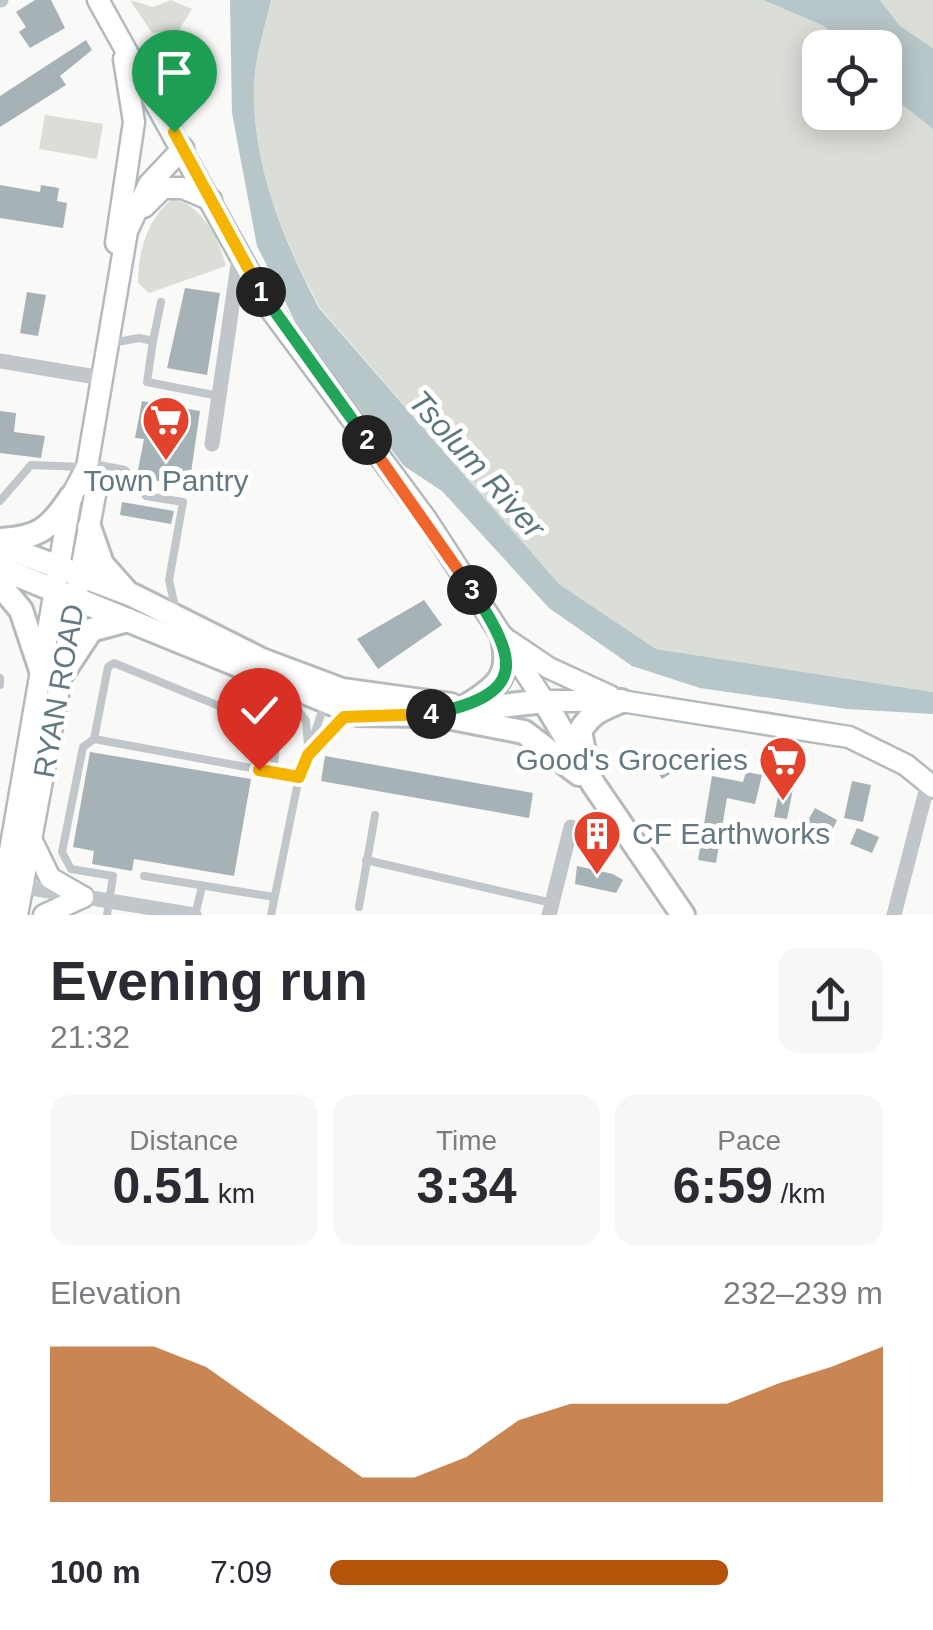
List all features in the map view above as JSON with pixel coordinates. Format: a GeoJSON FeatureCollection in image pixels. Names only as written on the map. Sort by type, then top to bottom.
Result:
{"type":"FeatureCollection","features":[{"type":"Feature","properties":{"kind":"main road"},"geometry":{"type":"LineString","coordinates":[[98,0],[268,306],[426,520],[594,785],[683,915]]}},
{"type":"Feature","properties":{"kind":"main road"},"geometry":{"type":"LineString","coordinates":[[108,344],[118,215],[134,122],[132,87],[116,28]]}},
{"type":"Feature","properties":{"kind":"main road","name":"RYAN ROAD"},"geometry":{"type":"LineString","coordinates":[[0,909],[31,840],[67,582],[71,498],[87,465],[127,230],[149,184],[183,148]]}},
{"type":"Feature","properties":{"kind":"main road"},"geometry":{"type":"LineString","coordinates":[[127,230],[163,188],[178,186],[212,200]]}},
{"type":"Feature","properties":{"kind":"main road","name":"RYAN ROAD"},"geometry":{"type":"LineString","coordinates":[[67,582],[90,527],[95,495],[87,465]]}},
{"type":"Feature","properties":{"kind":"main road"},"geometry":{"type":"LineString","coordinates":[[0,542],[40,535],[53,525],[71,498]]}},
{"type":"Feature","properties":{"kind":"main road"},"geometry":{"type":"LineString","coordinates":[[90,527],[102,564],[132,595]]}},
{"type":"Feature","properties":{"kind":"main road"},"geometry":{"type":"LineString","coordinates":[[0,542],[128,620],[272,682],[334,696],[464,707],[498,687],[508,661],[504,638]]}},
{"type":"Feature","properties":{"kind":"main road"},"geometry":{"type":"LineString","coordinates":[[0,568],[132,595],[334,696],[358,714],[424,715],[492,723],[524,732],[594,785]]}},
{"type":"Feature","properties":{"kind":"main road"},"geometry":{"type":"LineString","coordinates":[[0,585],[21,610],[53,671],[91,630],[128,620]]}},
{"type":"Feature","properties":{"kind":"main road"},"geometry":{"type":"LineString","coordinates":[[504,638],[558,673],[622,701]]}},
{"type":"Feature","properties":{"kind":"main road","name":"RYAN ROAD"},"geometry":{"type":"LineString","coordinates":[[17,915],[9,884],[13,826],[53,671]]}},
{"type":"Feature","properties":{"kind":"main road"},"geometry":{"type":"LineString","coordinates":[[424,715],[464,707],[544,701],[622,701],[849,737],[884,752],[930,785]]}},
{"type":"Feature","properties":{"kind":"main road"},"geometry":{"type":"LineString","coordinates":[[594,785],[580,731],[594,712],[622,701]]}},
{"type":"Feature","properties":{"kind":"main road"},"geometry":{"type":"LineString","coordinates":[[31,840],[50,878],[82,897]]}},
{"type":"Feature","properties":{"kind":"main road"},"geometry":{"type":"LineString","coordinates":[[44,915],[82,897]]}},
{"type":"Feature","properties":{"kind":"street"},"geometry":{"type":"LineString","coordinates":[[212,444],[240,252]]}},
{"type":"Feature","properties":{"kind":"street"},"geometry":{"type":"LineString","coordinates":[[0,361],[102,378]]}},
{"type":"Feature","properties":{"kind":"street"},"geometry":{"type":"LineString","coordinates":[[894,915],[930,785]]}},
{"type":"Feature","properties":{"kind":"street"},"geometry":{"type":"LineString","coordinates":[[551,909],[571,827]]}},
{"type":"Feature","properties":{"kind":"street"},"geometry":{"type":"LineString","coordinates":[[9,884],[82,897],[108,908],[194,915]]}},
{"type":"Feature","properties":{"kind":"lane"},"geometry":{"type":"LineString","coordinates":[[161,302],[148,382],[219,396]]}},
{"type":"Feature","properties":{"kind":"lane"},"geometry":{"type":"LineString","coordinates":[[108,344],[139,338],[154,341]]}},
{"type":"Feature","properties":{"kind":"lane"},"geometry":{"type":"LineString","coordinates":[[0,500],[32,465],[87,465],[125,470],[146,496],[183,502],[169,580],[172,603],[184,623]]}},
{"type":"Feature","properties":{"kind":"lane"},"geometry":{"type":"LineString","coordinates":[[94,739],[106,672],[118,664],[278,730],[273,772]]}},
{"type":"Feature","properties":{"kind":"lane"},"geometry":{"type":"LineString","coordinates":[[272,682],[306,721],[308,755]]}},
{"type":"Feature","properties":{"kind":"lane"},"geometry":{"type":"LineString","coordinates":[[270,915],[299,777],[334,696]]}},
{"type":"Feature","properties":{"kind":"lane"},"geometry":{"type":"LineString","coordinates":[[308,755],[338,720],[358,714]]}},
{"type":"Feature","properties":{"kind":"lane"},"geometry":{"type":"LineString","coordinates":[[108,908],[113,876],[71,869],[62,852],[85,742],[94,739],[299,777]]}},
{"type":"Feature","properties":{"kind":"lane"},"geometry":{"type":"LineString","coordinates":[[360,907],[375,815]]}},
{"type":"Feature","properties":{"kind":"lane"},"geometry":{"type":"LineString","coordinates":[[0,846],[13,826]]}},
{"type":"Feature","properties":{"kind":"lane"},"geometry":{"type":"LineString","coordinates":[[366,860],[551,909]]}},
{"type":"Feature","properties":{"kind":"lane"},"geometry":{"type":"LineString","coordinates":[[144,876],[274,897]]}},
{"type":"Feature","properties":{"kind":"lane"},"geometry":{"type":"LineString","coordinates":[[194,915],[202,888]]}},
{"type":"Feature","properties":{"kind":"shaded area"},"geometry":{"type":"Polygon","coordinates":[[[130,0],[153,7],[171,0],[192,9],[179,30],[152,33],[130,0]]]}},
{"type":"Feature","properties":{"kind":"shaded area"},"geometry":{"type":"Polygon","coordinates":[[[230,0],[271,0],[254,85],[258,144],[282,228],[319,308],[559,584],[656,649],[933,692],[933,714],[847,709],[700,688],[632,666],[549,608],[442,491],[404,466],[299,329],[257,246],[232,113],[230,0]]]}},
{"type":"Feature","properties":{"kind":"shaded area"},"geometry":{"type":"Polygon","coordinates":[[[271,0],[763,0],[828,30],[802,30],[802,130],[902,130],[902,104],[933,129],[933,692],[656,649],[559,584],[320,308],[282,228],[264,173],[255,115],[258,53],[271,0]]]}},
{"type":"Feature","properties":{"kind":"shaded area"},"geometry":{"type":"Polygon","coordinates":[[[763,0],[880,0],[900,26],[933,48],[933,129],[902,104],[902,30],[828,30],[763,0]]]}},
{"type":"Feature","properties":{"kind":"shaded area"},"geometry":{"type":"Polygon","coordinates":[[[880,0],[933,0],[933,48],[900,26],[880,0]]]}},
{"type":"Feature","properties":{"kind":"shaded area"},"geometry":{"type":"Polygon","coordinates":[[[45,115],[103,124],[97,159],[39,149],[45,115]]]}},
{"type":"Feature","properties":{"kind":"shaded area"},"geometry":{"type":"Polygon","coordinates":[[[173,198],[193,208],[208,224],[226,266],[149,293],[138,283],[142,247],[157,215],[173,198]]]}},
{"type":"Feature","properties":{"kind":"building"},"geometry":{"type":"Polygon","coordinates":[[[35,0],[51,0],[65,28],[30,48],[19,32],[26,27],[16,12],[35,0]]]}},
{"type":"Feature","properties":{"kind":"building"},"geometry":{"type":"Polygon","coordinates":[[[86,40],[92,50],[60,76],[66,85],[0,127],[0,96],[86,40]]]}},
{"type":"Feature","properties":{"kind":"building"},"geometry":{"type":"Polygon","coordinates":[[[0,185],[40,192],[41,185],[59,188],[57,201],[67,203],[63,228],[0,218],[0,185]]]}},
{"type":"Feature","properties":{"kind":"building"},"geometry":{"type":"Polygon","coordinates":[[[185,288],[220,293],[207,375],[167,368],[185,288]]]}},
{"type":"Feature","properties":{"kind":"building"},"geometry":{"type":"Polygon","coordinates":[[[27,292],[46,295],[38,336],[20,333],[27,292]]]}},
{"type":"Feature","properties":{"kind":"building"},"geometry":{"type":"Polygon","coordinates":[[[142,401],[200,411],[189,486],[152,480],[153,472],[138,470],[144,439],[135,438],[142,401]]]}},
{"type":"Feature","properties":{"kind":"building"},"geometry":{"type":"Polygon","coordinates":[[[0,411],[16,413],[14,432],[45,436],[41,458],[0,453],[0,411]]]}},
{"type":"Feature","properties":{"kind":"building"},"geometry":{"type":"Polygon","coordinates":[[[122,502],[174,511],[171,524],[120,515],[122,502]]]}},
{"type":"Feature","properties":{"kind":"building"},"geometry":{"type":"Polygon","coordinates":[[[424,600],[442,625],[378,669],[357,639],[424,600]]]}},
{"type":"Feature","properties":{"kind":"building"},"geometry":{"type":"Polygon","coordinates":[[[662,751],[676,770],[662,779],[649,760],[662,751]]]}},
{"type":"Feature","properties":{"kind":"building"},"geometry":{"type":"Polygon","coordinates":[[[90,752],[251,779],[234,876],[134,859],[132,871],[92,864],[94,851],[73,847],[90,752]]]}},
{"type":"Feature","properties":{"kind":"building"},"geometry":{"type":"Polygon","coordinates":[[[325,756],[533,793],[529,818],[321,781],[325,756]]]}},
{"type":"Feature","properties":{"kind":"building"},"geometry":{"type":"Polygon","coordinates":[[[746,772],[762,775],[755,804],[727,798],[716,863],[698,860],[712,776],[743,782],[746,772]]]}},
{"type":"Feature","properties":{"kind":"building"},"geometry":{"type":"Polygon","coordinates":[[[852,781],[871,785],[863,822],[844,818],[852,781]]]}},
{"type":"Feature","properties":{"kind":"building","name":"Good's Groceries"},"geometry":{"type":"Polygon","coordinates":[[[780,786],[793,789],[787,819],[774,817],[780,786]]]}},
{"type":"Feature","properties":{"kind":"building"},"geometry":{"type":"Polygon","coordinates":[[[815,808],[837,820],[830,835],[807,822],[815,808]]]}},
{"type":"Feature","properties":{"kind":"building"},"geometry":{"type":"Polygon","coordinates":[[[857,828],[879,837],[872,853],[850,844],[857,828]]]}},
{"type":"Feature","properties":{"kind":"building","name":"CF Earthworks"},"geometry":{"type":"Polygon","coordinates":[[[577,866],[623,880],[616,893],[575,884],[577,866]]]}},
{"type":"Feature","properties":{"kind":"place","name":"Town Pantry"},"geometry":{"type":"Point","coordinates":[166,462]}},
{"type":"Feature","properties":{"kind":"place","name":"Good's Groceries"},"geometry":{"type":"Point","coordinates":[783,802]}},
{"type":"Feature","properties":{"kind":"place","name":"CF Earthworks"},"geometry":{"type":"Point","coordinates":[597,876]}},
{"type":"Feature","properties":{"kind":"route"},"geometry":{"type":"LineString","coordinates":[[174,132],[268,306],[426,520],[504,638],[508,661],[498,687],[464,707],[424,715],[344,717],[308,755],[299,777],[259,770]]}},
{"type":"Feature","properties":{"kind":"water label","name":"Tsolum River"},"geometry":{"type":"Point","coordinates":[477,464]}}]}
